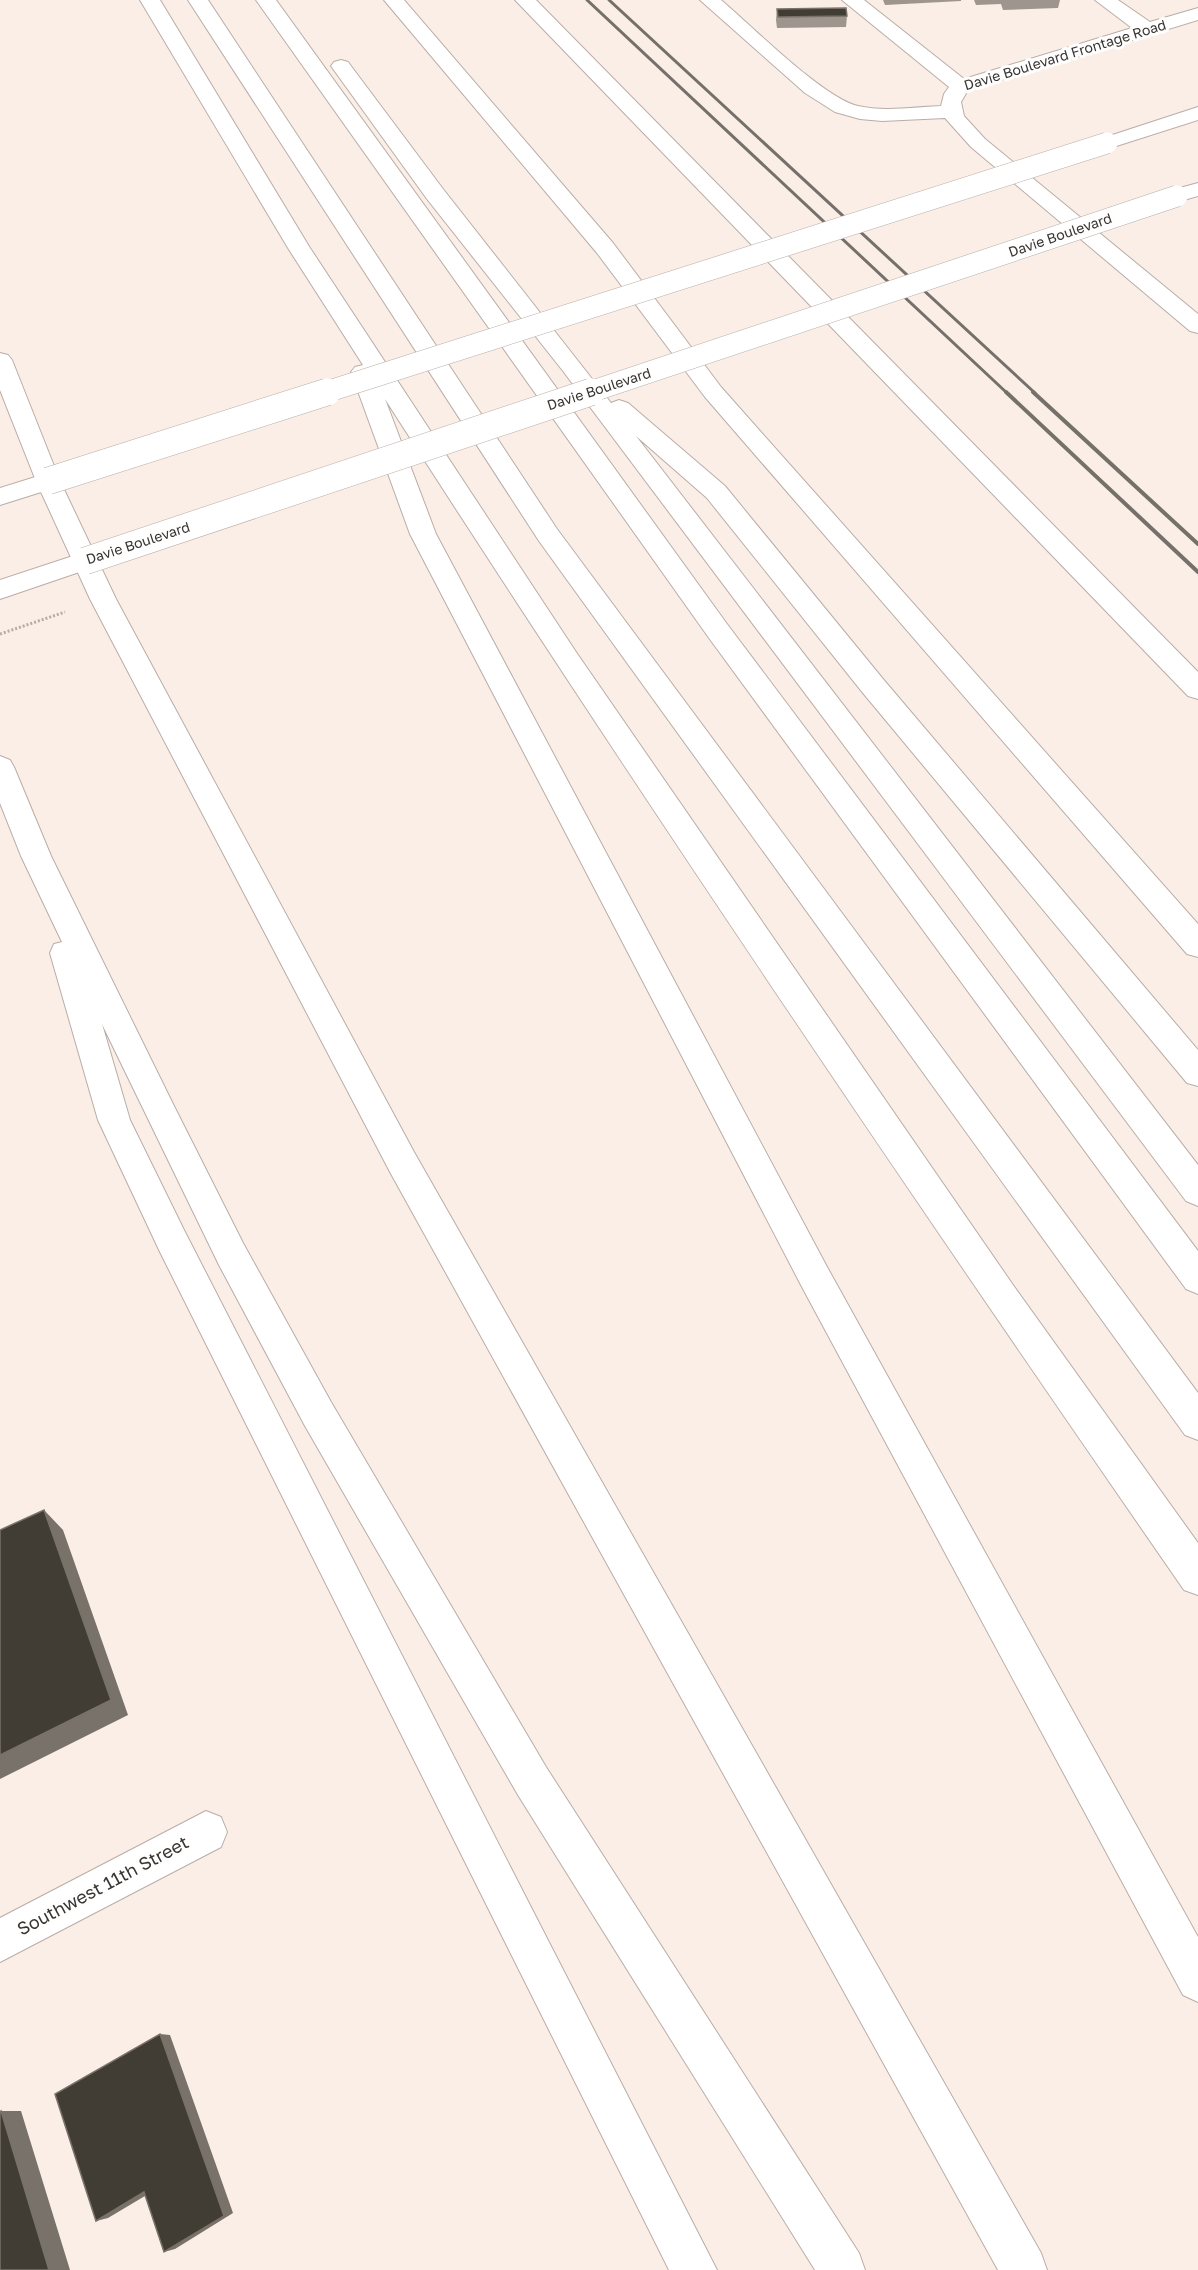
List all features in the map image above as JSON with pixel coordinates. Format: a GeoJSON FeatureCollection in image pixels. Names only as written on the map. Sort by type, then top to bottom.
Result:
{"type":"FeatureCollection","features":[{"type":"Feature","properties":{"kind":"main road"},"geometry":{"type":"LineString","coordinates":[[150,0],[260,186],[566,659],[1000,1296],[1198,1576]]}},
{"type":"Feature","properties":{"kind":"main road"},"geometry":{"type":"LineString","coordinates":[[198,0],[548,535],[1198,1423]]}},
{"type":"Feature","properties":{"kind":"main road"},"geometry":{"type":"LineString","coordinates":[[266,0],[725,640],[1198,1278]]}},
{"type":"Feature","properties":{"kind":"main road"},"geometry":{"type":"LineString","coordinates":[[394,0],[605,248],[713,392],[1198,945]]}},
{"type":"Feature","properties":{"kind":"main road"},"geometry":{"type":"LineString","coordinates":[[525,0],[1198,689]]}},
{"type":"Feature","properties":{"kind":"main road"},"geometry":{"type":"LineString","coordinates":[[710,0],[812,88],[842,108],[882,116],[951,112],[978,143],[1193,316]]}},
{"type":"Feature","properties":{"kind":"main road"},"geometry":{"type":"LineString","coordinates":[[852,0],[961,86]]}},
{"type":"Feature","properties":{"kind":"main road"},"geometry":{"type":"LineString","coordinates":[[1106,0],[1147,29]]}},
{"type":"Feature","properties":{"kind":"main road","name":"Davie Boulevard Frontage Road"},"geometry":{"type":"LineString","coordinates":[[951,112],[949,104],[951,94],[961,86],[1198,14]]}},
{"type":"Feature","properties":{"kind":"main road"},"geometry":{"type":"LineString","coordinates":[[326,46],[435,194],[571,366],[761,619],[1198,1191]]}},
{"type":"Feature","properties":{"kind":"main road"},"geometry":{"type":"LineString","coordinates":[[0,497],[1198,113]]}},
{"type":"Feature","properties":{"kind":"main road","name":"Davie Boulevard"},"geometry":{"type":"LineString","coordinates":[[0,590],[1198,189]]}},
{"type":"Feature","properties":{"kind":"main road"},"geometry":{"type":"LineString","coordinates":[[342,314],[423,534],[814,1276],[1198,1980]]}},
{"type":"Feature","properties":{"kind":"main road"},"geometry":{"type":"LineString","coordinates":[[0,360],[48,481],[103,599],[471,1288],[1024,2270]]}},
{"type":"Feature","properties":{"kind":"main road"},"geometry":{"type":"LineString","coordinates":[[571,366],[716,492],[873,686],[1198,1073]]}},
{"type":"Feature","properties":{"kind":"main road"},"geometry":{"type":"LineString","coordinates":[[0,766],[36,856],[231,1254],[318,1414],[532,1781],[842,2270]]}},
{"type":"Feature","properties":{"kind":"main road"},"geometry":{"type":"LineString","coordinates":[[36,856],[114,1120],[224,1348],[694,2270]]}},
{"type":"Feature","properties":{"kind":"main road","name":"Southwest 11th Street"},"geometry":{"type":"LineString","coordinates":[[0,1941],[206,1832]]}},
{"type":"Feature","properties":{"kind":"path"},"geometry":{"type":"LineString","coordinates":[[0,634],[57,615]]}},
{"type":"Feature","properties":{"kind":"building"},"geometry":{"type":"Polygon","coordinates":[[[846,8],[847,16],[778,17],[777,9],[846,8]]]}},
{"type":"Feature","properties":{"kind":"building"},"geometry":{"type":"Polygon","coordinates":[[[44,1510],[111,1700],[0,1755],[0,1530],[44,1510]]]}},
{"type":"Feature","properties":{"kind":"building"},"geometry":{"type":"Polygon","coordinates":[[[160,2034],[224,2216],[164,2252],[144,2192],[96,2221],[55,2094],[160,2034]]]}},
{"type":"Feature","properties":{"kind":"building"},"geometry":{"type":"Polygon","coordinates":[[[1,2111],[49,2270],[0,2270],[1,2111]]]}},
{"type":"Feature","properties":{"kind":"railway"},"geometry":{"type":"LineString","coordinates":[[587,0],[1007,393]]}},
{"type":"Feature","properties":{"kind":"railway"},"geometry":{"type":"LineString","coordinates":[[609,0],[1035,393]]}},
{"type":"Feature","properties":{"kind":"railway"},"geometry":{"type":"LineString","coordinates":[[1006,392],[1198,572]]}},
{"type":"Feature","properties":{"kind":"railway"},"geometry":{"type":"LineString","coordinates":[[1033,392],[1198,544]]}}]}
